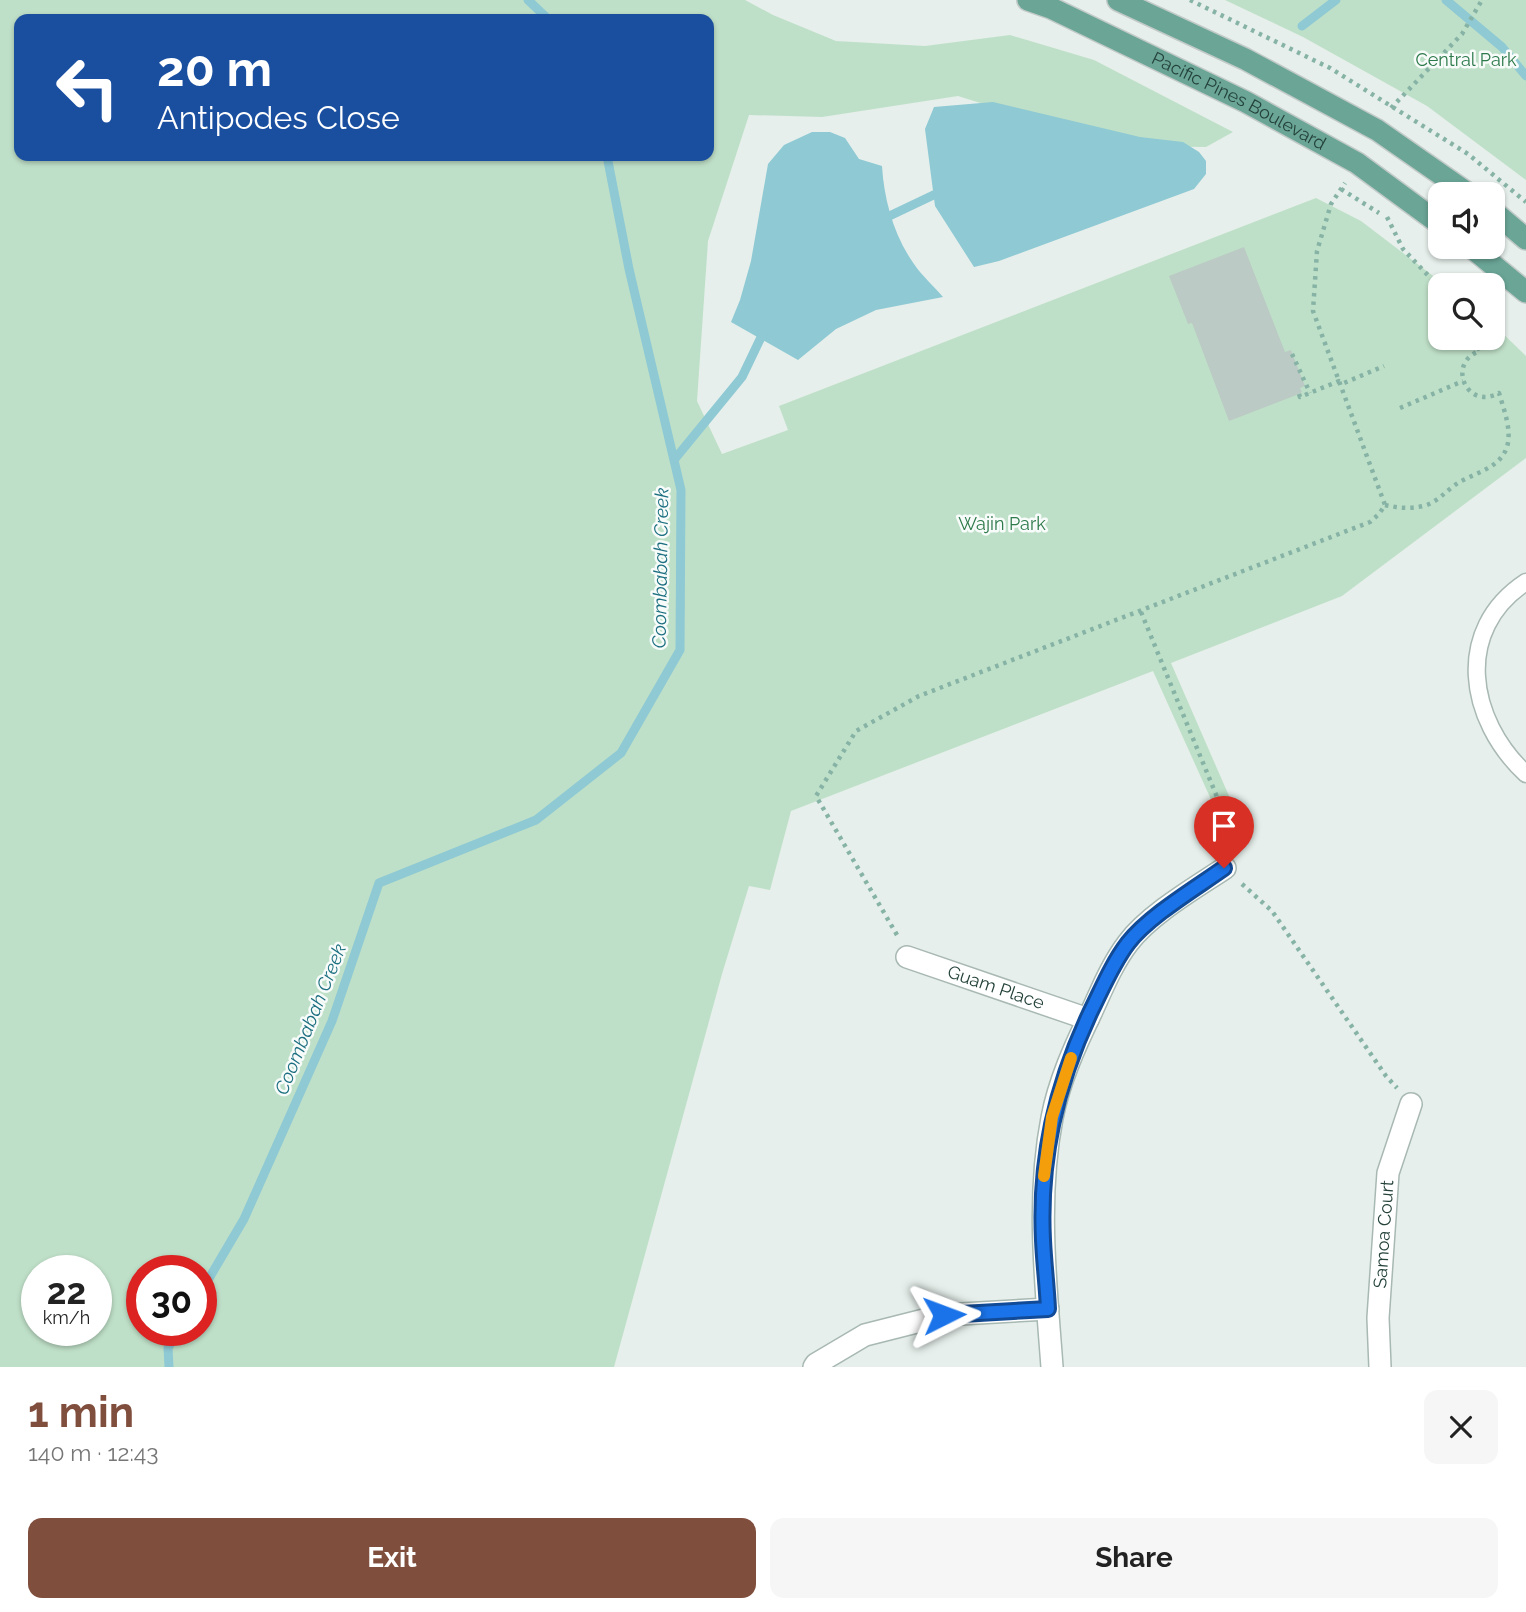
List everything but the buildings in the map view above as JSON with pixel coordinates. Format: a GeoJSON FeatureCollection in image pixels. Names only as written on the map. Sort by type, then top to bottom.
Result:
{"type":"FeatureCollection","features":[{"type":"Feature","properties":{"kind":"main road","name":"Pacific Pines Boulevard"},"geometry":{"type":"LineString","coordinates":[[1028,0],[1051,8],[1246,102],[1357,163],[1428,215]]}},
{"type":"Feature","properties":{"kind":"main road"},"geometry":{"type":"LineString","coordinates":[[1118,0],[1245,59],[1377,130],[1452,182]]}},
{"type":"Feature","properties":{"kind":"main road"},"geometry":{"type":"LineString","coordinates":[[1505,221],[1526,239]]}},
{"type":"Feature","properties":{"kind":"main road"},"geometry":{"type":"LineString","coordinates":[[1487,259],[1526,292]]}},
{"type":"Feature","properties":{"kind":"street"},"geometry":{"type":"LineString","coordinates":[[1052,1367],[1043,1239],[1044,1176],[1050,1129],[1066,1068],[1111,968],[1129,941],[1167,907],[1224,868]]}},
{"type":"Feature","properties":{"kind":"street","name":"Guam Place"},"geometry":{"type":"LineString","coordinates":[[907,957],[1088,1019]]}},
{"type":"Feature","properties":{"kind":"street","name":"Samoa Court"},"geometry":{"type":"LineString","coordinates":[[1380,1367],[1378,1318],[1388,1173],[1411,1104]]}},
{"type":"Feature","properties":{"kind":"street"},"geometry":{"type":"LineString","coordinates":[[814,1367],[864,1335],[944,1315],[1048,1309]]}},
{"type":"Feature","properties":{"kind":"lane"},"geometry":{"type":"LineString","coordinates":[[1526,582],[1506,597],[1486,627],[1479,642],[1475,676],[1482,707],[1499,740],[1526,775]]}},
{"type":"Feature","properties":{"kind":"path"},"geometry":{"type":"LineString","coordinates":[[1392,107],[1462,34],[1482,0]]}},
{"type":"Feature","properties":{"kind":"path"},"geometry":{"type":"LineString","coordinates":[[1345,182],[1331,204],[1317,251],[1313,311],[1385,505]]}},
{"type":"Feature","properties":{"kind":"path"},"geometry":{"type":"LineString","coordinates":[[1341,189],[1388,218],[1403,249],[1428,275]]}},
{"type":"Feature","properties":{"kind":"path"},"geometry":{"type":"LineString","coordinates":[[1385,505],[1399,508],[1425,505],[1442,497],[1456,484],[1489,467],[1504,454],[1509,435],[1499,393],[1493,397],[1479,397],[1471,393],[1463,381],[1464,365],[1479,350]]}},
{"type":"Feature","properties":{"kind":"path"},"geometry":{"type":"LineString","coordinates":[[1292,354],[1310,393]]}},
{"type":"Feature","properties":{"kind":"path"},"geometry":{"type":"LineString","coordinates":[[1299,394],[1300,397],[1339,381],[1344,383],[1384,366]]}},
{"type":"Feature","properties":{"kind":"path"},"geometry":{"type":"LineString","coordinates":[[1400,408],[1463,381]]}},
{"type":"Feature","properties":{"kind":"path"},"geometry":{"type":"LineString","coordinates":[[907,957],[816,796],[856,732],[919,696],[1370,522],[1385,505]]}},
{"type":"Feature","properties":{"kind":"path"},"geometry":{"type":"LineString","coordinates":[[1141,612],[1231,831],[1224,868],[1272,911],[1386,1076],[1411,1104]]}},
{"type":"Feature","properties":{"kind":"green space","name":"Wajin Park"},"geometry":{"type":"Polygon","coordinates":[[[0,0],[745,0],[773,15],[836,41],[925,46],[1010,35],[1094,60],[1233,132],[1206,147],[1117,146],[958,96],[822,117],[749,115],[708,241],[697,401],[722,454],[788,430],[779,406],[1316,198],[1361,221],[1429,273],[1428,350],[1505,350],[1505,336],[1526,356],[1526,458],[1342,596],[1171,663],[1236,812],[1218,815],[1153,671],[791,811],[770,890],[749,886],[722,974],[614,1367],[0,1367],[0,0]]]}},
{"type":"Feature","properties":{"kind":"green space","name":"Central Park"},"geometry":{"type":"Polygon","coordinates":[[[1225,0],[1526,0],[1526,180],[1427,106],[1303,37],[1225,0]]]}},
{"type":"Feature","properties":{"kind":"water"},"geometry":{"type":"Polygon","coordinates":[[[993,102],[1140,137],[1183,142],[1199,152],[1206,161],[1206,174],[1194,189],[999,261],[974,267],[935,206],[925,129],[934,107],[993,102]]]}},
{"type":"Feature","properties":{"kind":"water"},"geometry":{"type":"Polygon","coordinates":[[[812,132],[830,132],[845,138],[859,159],[882,166],[888,205],[901,242],[917,268],[943,297],[876,310],[836,329],[798,360],[731,322],[751,261],[768,164],[784,145],[812,132]]]}},
{"type":"Feature","properties":{"kind":"waterway","name":"Coombabah Creek"},"geometry":{"type":"LineString","coordinates":[[528,0],[543,14]]}},
{"type":"Feature","properties":{"kind":"waterway"},"geometry":{"type":"LineString","coordinates":[[1302,26],[1336,0]]}},
{"type":"Feature","properties":{"kind":"waterway"},"geometry":{"type":"LineString","coordinates":[[1446,0],[1502,47],[1526,76]]}},
{"type":"Feature","properties":{"kind":"waterway","name":"Coombabah Creek"},"geometry":{"type":"LineString","coordinates":[[217,1265],[244,1219],[332,1021],[379,883],[536,820],[621,753],[680,650],[681,490],[629,269],[608,161]]}},
{"type":"Feature","properties":{"kind":"waterway"},"geometry":{"type":"LineString","coordinates":[[881,220],[944,190]]}},
{"type":"Feature","properties":{"kind":"waterway"},"geometry":{"type":"LineString","coordinates":[[674,460],[742,377],[765,329]]}},
{"type":"Feature","properties":{"kind":"waterway","name":"Coombabah Creek"},"geometry":{"type":"LineString","coordinates":[[169,1346],[169,1367]]}},
{"type":"Feature","properties":{"kind":"slow traffic"},"geometry":{"type":"LineString","coordinates":[[1044,1176],[1052,1117],[1071,1058]]}},
{"type":"Feature","properties":{"kind":"route"},"geometry":{"type":"LineString","coordinates":[[944,1315],[1048,1309],[1043,1239],[1044,1176],[1052,1117],[1066,1068],[1111,968],[1129,941],[1167,907],[1224,868]]}}]}
